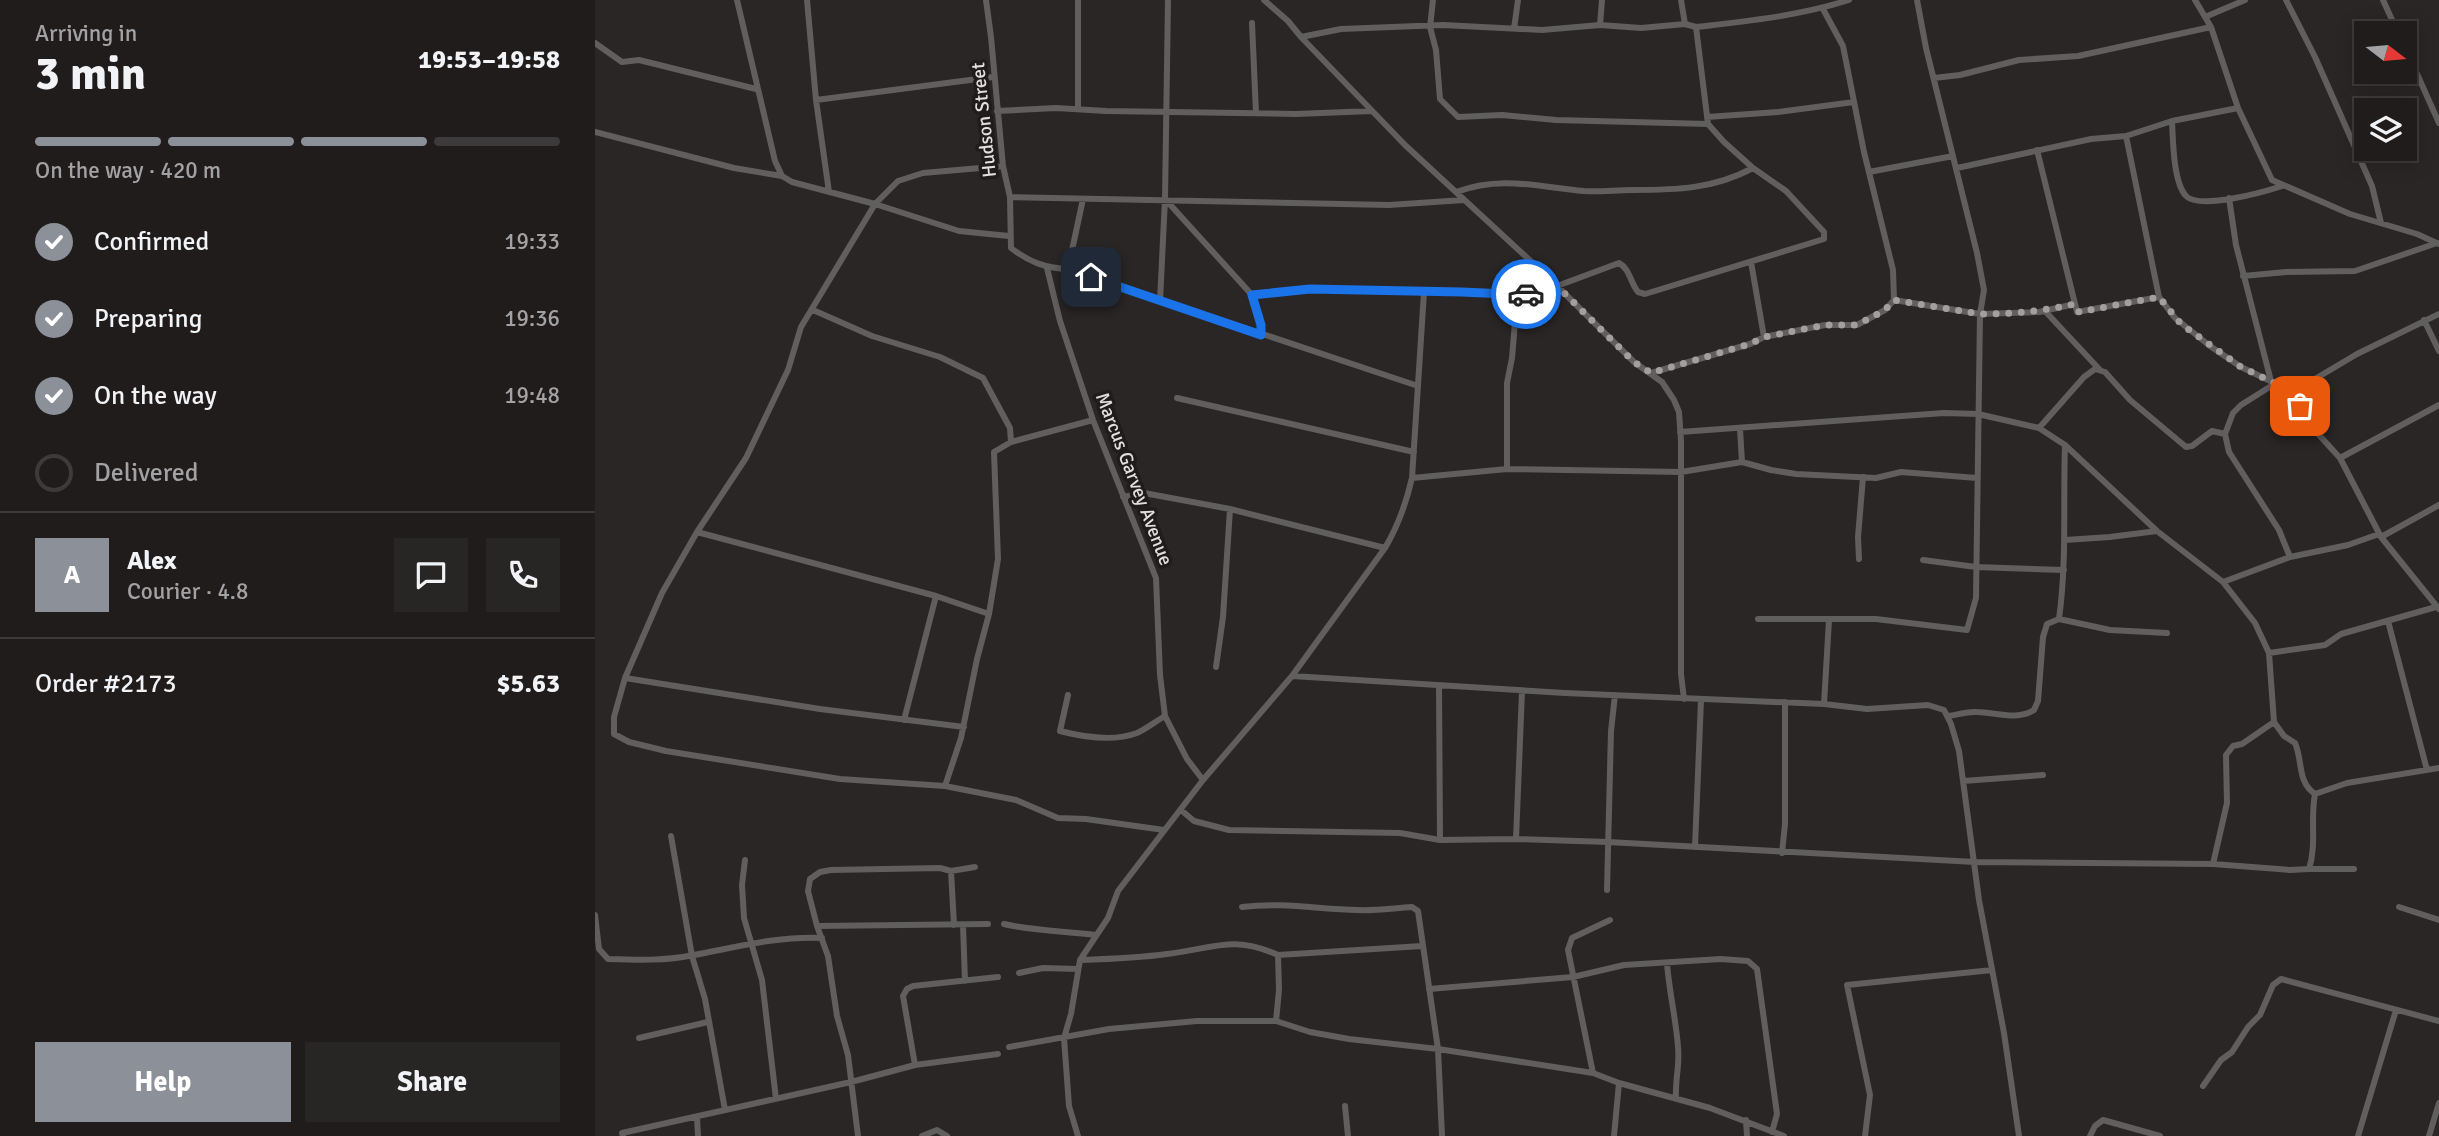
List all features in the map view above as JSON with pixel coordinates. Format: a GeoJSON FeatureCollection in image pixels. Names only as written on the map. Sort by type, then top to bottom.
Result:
{"type":"FeatureCollection","features":[{"type":"Feature","properties":{"kind":"street"},"geometry":{"type":"LineString","coordinates":[[737,0],[775,161],[782,176]]}},
{"type":"Feature","properties":{"kind":"street"},"geometry":{"type":"LineString","coordinates":[[807,0],[816,100],[829,192]]}},
{"type":"Feature","properties":{"kind":"street","name":"Hudson Street"},"geometry":{"type":"LineString","coordinates":[[986,0],[1003,166],[1010,197],[1009,236]]}},
{"type":"Feature","properties":{"kind":"street"},"geometry":{"type":"LineString","coordinates":[[1078,0],[1078,109]]}},
{"type":"Feature","properties":{"kind":"street"},"geometry":{"type":"LineString","coordinates":[[1160,301],[1165,199],[1168,0]]}},
{"type":"Feature","properties":{"kind":"street"},"geometry":{"type":"LineString","coordinates":[[1264,0],[1288,21],[1372,111],[1464,200],[1549,278],[1634,362],[1662,382],[1674,400],[1679,412],[1680,432],[1681,674],[1684,699]]}},
{"type":"Feature","properties":{"kind":"street"},"geometry":{"type":"LineString","coordinates":[[1433,0],[1430,27],[1436,50],[1440,99],[1458,117],[1502,115],[1556,120],[1707,120],[1854,102]]}},
{"type":"Feature","properties":{"kind":"street"},"geometry":{"type":"LineString","coordinates":[[1514,29],[1518,0]]}},
{"type":"Feature","properties":{"kind":"street"},"geometry":{"type":"LineString","coordinates":[[1600,25],[1602,0]]}},
{"type":"Feature","properties":{"kind":"street"},"geometry":{"type":"LineString","coordinates":[[1681,0],[1685,24]]}},
{"type":"Feature","properties":{"kind":"street"},"geometry":{"type":"LineString","coordinates":[[1301,37],[1341,29],[1443,25],[1542,30],[1600,25],[1641,28],[1685,24],[1696,27],[1777,18],[1823,9],[1849,0]]}},
{"type":"Feature","properties":{"kind":"street"},"geometry":{"type":"LineString","coordinates":[[1758,619],[1876,620],[1967,630],[1976,598],[1980,314],[1984,290],[1917,0]]}},
{"type":"Feature","properties":{"kind":"street"},"geometry":{"type":"LineString","coordinates":[[2195,0],[2211,27],[2238,108],[2270,177],[2284,186],[2350,214],[2438,244]]}},
{"type":"Feature","properties":{"kind":"street"},"geometry":{"type":"LineString","coordinates":[[2205,17],[2245,0]]}},
{"type":"Feature","properties":{"kind":"street"},"geometry":{"type":"LineString","coordinates":[[2285,0],[2315,57],[2372,186],[2381,223]]}},
{"type":"Feature","properties":{"kind":"street"},"geometry":{"type":"LineString","coordinates":[[2383,0],[2393,21]]}},
{"type":"Feature","properties":{"kind":"street"},"geometry":{"type":"LineString","coordinates":[[1651,373],[1750,344],[1764,337],[1825,325],[1857,325],[1885,310],[1894,300],[1893,270],[1843,46],[1823,9]]}},
{"type":"Feature","properties":{"kind":"street"},"geometry":{"type":"LineString","coordinates":[[1252,23],[1256,113]]}},
{"type":"Feature","properties":{"kind":"street"},"geometry":{"type":"LineString","coordinates":[[1557,286],[1619,262],[1626,267],[1633,286],[1638,292],[1645,294],[1824,239],[1823,232],[1786,191],[1752,168],[1724,142],[1707,120],[1696,27]]}},
{"type":"Feature","properties":{"kind":"street"},"geometry":{"type":"LineString","coordinates":[[1934,78],[1959,75],[2019,60],[2078,56],[2211,27]]}},
{"type":"Feature","properties":{"kind":"street"},"geometry":{"type":"LineString","coordinates":[[595,43],[622,62],[639,60],[757,89]]}},
{"type":"Feature","properties":{"kind":"street"},"geometry":{"type":"LineString","coordinates":[[2417,74],[2439,123]]}},
{"type":"Feature","properties":{"kind":"street"},"geometry":{"type":"LineString","coordinates":[[816,100],[993,77]]}},
{"type":"Feature","properties":{"kind":"street"},"geometry":{"type":"LineString","coordinates":[[997,111],[1056,108],[1256,113],[1372,111]]}},
{"type":"Feature","properties":{"kind":"street"},"geometry":{"type":"LineString","coordinates":[[1957,168],[2091,139],[2126,136],[2172,121],[2238,108]]}},
{"type":"Feature","properties":{"kind":"street"},"geometry":{"type":"LineString","coordinates":[[2172,121],[2177,170],[2183,192],[2188,198],[2197,201],[2229,198],[2258,194],[2284,186]]}},
{"type":"Feature","properties":{"kind":"street"},"geometry":{"type":"LineString","coordinates":[[595,132],[734,168],[782,176],[792,182],[875,204],[959,231],[1009,236],[1011,248],[1025,259],[1047,268],[1068,269],[1418,386]]}},
{"type":"Feature","properties":{"kind":"street"},"geometry":{"type":"LineString","coordinates":[[2126,136],[2159,297],[2175,318],[2241,367],[2293,392],[2309,424],[2340,458],[2380,535],[2437,608],[2341,634],[2325,645],[2269,653]]}},
{"type":"Feature","properties":{"kind":"street"},"geometry":{"type":"LineString","coordinates":[[2037,150],[2079,312],[2159,297]]}},
{"type":"Feature","properties":{"kind":"street"},"geometry":{"type":"LineString","coordinates":[[1869,172],[1953,156]]}},
{"type":"Feature","properties":{"kind":"street"},"geometry":{"type":"LineString","coordinates":[[1003,166],[923,173],[898,181],[875,204],[801,327],[788,370],[746,458],[697,532],[662,593],[625,678],[614,717],[614,734],[629,743],[666,751],[840,779],[945,786],[1016,800],[1058,818],[1086,818],[1164,830]]}},
{"type":"Feature","properties":{"kind":"street"},"geometry":{"type":"LineString","coordinates":[[1456,192],[1481,184],[1510,183],[1584,191],[1691,189],[1734,178],[1752,168]]}},
{"type":"Feature","properties":{"kind":"street"},"geometry":{"type":"LineString","coordinates":[[1010,197],[1389,205],[1464,200]]}},
{"type":"Feature","properties":{"kind":"street"},"geometry":{"type":"LineString","coordinates":[[1068,269],[1083,198]]}},
{"type":"Feature","properties":{"kind":"street"},"geometry":{"type":"LineString","coordinates":[[2229,198],[2243,276],[2274,382]]}},
{"type":"Feature","properties":{"kind":"street"},"geometry":{"type":"LineString","coordinates":[[1165,199],[1252,295],[1261,325],[1261,335]]}},
{"type":"Feature","properties":{"kind":"street"},"geometry":{"type":"LineString","coordinates":[[2243,276],[2355,271],[2438,244]]}},
{"type":"Feature","properties":{"kind":"street"},"geometry":{"type":"LineString","coordinates":[[1751,262],[1764,337]]}},
{"type":"Feature","properties":{"kind":"street","name":"Marcus Garvey Avenue"},"geometry":{"type":"LineString","coordinates":[[1047,268],[1060,321],[1093,421],[1156,578],[1160,675],[1165,716],[1187,759],[1203,780]]}},
{"type":"Feature","properties":{"kind":"street"},"geometry":{"type":"LineString","coordinates":[[1517,299],[1549,278]]}},
{"type":"Feature","properties":{"kind":"street"},"geometry":{"type":"LineString","coordinates":[[1252,295],[1310,289],[1506,294],[1517,299]]}},
{"type":"Feature","properties":{"kind":"street"},"geometry":{"type":"LineString","coordinates":[[1078,1136],[1069,1106],[1064,1038],[1080,960],[1108,918],[1118,891],[1203,780],[1292,676],[1396,529],[1407,501],[1412,478],[1424,292]]}},
{"type":"Feature","properties":{"kind":"street"},"geometry":{"type":"LineString","coordinates":[[1507,469],[1507,383],[1517,299]]}},
{"type":"Feature","properties":{"kind":"street"},"geometry":{"type":"LineString","coordinates":[[1894,300],[1980,314],[2045,311],[2075,304]]}},
{"type":"Feature","properties":{"kind":"street"},"geometry":{"type":"LineString","coordinates":[[813,310],[872,336],[940,357],[983,379],[1010,428],[1011,442]]}},
{"type":"Feature","properties":{"kind":"street"},"geometry":{"type":"LineString","coordinates":[[2045,311],[2130,400],[2186,447],[2192,446],[2212,431],[2225,434]]}},
{"type":"Feature","properties":{"kind":"street"},"geometry":{"type":"LineString","coordinates":[[2293,392],[2357,354],[2439,314]]}},
{"type":"Feature","properties":{"kind":"street"},"geometry":{"type":"LineString","coordinates":[[2424,320],[2439,351]]}},
{"type":"Feature","properties":{"kind":"street"},"geometry":{"type":"LineString","coordinates":[[2039,428],[2084,377],[2095,369],[2100,370]]}},
{"type":"Feature","properties":{"kind":"street"},"geometry":{"type":"LineString","coordinates":[[2274,382],[2233,413],[2225,434],[2229,452],[2279,530],[2290,557]]}},
{"type":"Feature","properties":{"kind":"street"},"geometry":{"type":"LineString","coordinates":[[1177,398],[1414,452]]}},
{"type":"Feature","properties":{"kind":"street"},"geometry":{"type":"LineString","coordinates":[[2340,458],[2439,405]]}},
{"type":"Feature","properties":{"kind":"street"},"geometry":{"type":"LineString","coordinates":[[1680,432],[1937,414],[1978,414],[2039,428],[2065,445],[2157,531],[2223,582],[2255,623],[2269,653],[2274,722],[2284,736],[2295,743],[2301,774],[2307,789],[2315,794]]}},
{"type":"Feature","properties":{"kind":"street"},"geometry":{"type":"LineString","coordinates":[[945,786],[956,759],[989,614],[997,559],[994,452],[1011,442],[1093,421]]}},
{"type":"Feature","properties":{"kind":"street"},"geometry":{"type":"LineString","coordinates":[[1739,429],[1742,462]]}},
{"type":"Feature","properties":{"kind":"street"},"geometry":{"type":"LineString","coordinates":[[2059,619],[2064,570],[2065,445]]}},
{"type":"Feature","properties":{"kind":"street"},"geometry":{"type":"LineString","coordinates":[[1412,478],[1507,469],[1681,472],[1742,462],[1796,474],[1876,478],[1901,472],[1977,478]]}},
{"type":"Feature","properties":{"kind":"street"},"geometry":{"type":"LineString","coordinates":[[1859,559],[1863,477]]}},
{"type":"Feature","properties":{"kind":"street"},"geometry":{"type":"LineString","coordinates":[[1123,497],[1144,493],[1230,509],[1385,548]]}},
{"type":"Feature","properties":{"kind":"street"},"geometry":{"type":"LineString","coordinates":[[2223,582],[2290,557],[2348,545],[2380,535],[2439,505]]}},
{"type":"Feature","properties":{"kind":"street"},"geometry":{"type":"LineString","coordinates":[[1216,667],[1223,617],[1230,509]]}},
{"type":"Feature","properties":{"kind":"street"},"geometry":{"type":"LineString","coordinates":[[2065,540],[2157,531]]}},
{"type":"Feature","properties":{"kind":"street"},"geometry":{"type":"LineString","coordinates":[[697,532],[936,596],[989,614]]}},
{"type":"Feature","properties":{"kind":"street"},"geometry":{"type":"LineString","coordinates":[[1923,560],[1976,567],[2064,570]]}},
{"type":"Feature","properties":{"kind":"street"},"geometry":{"type":"LineString","coordinates":[[904,720],[936,596]]}},
{"type":"Feature","properties":{"kind":"street"},"geometry":{"type":"LineString","coordinates":[[1948,716],[1975,711],[2023,715],[2034,710],[2038,701],[2044,632],[2047,624],[2059,619],[2111,631],[2167,633]]}},
{"type":"Feature","properties":{"kind":"street"},"geometry":{"type":"LineString","coordinates":[[1824,704],[1829,620]]}},
{"type":"Feature","properties":{"kind":"street"},"geometry":{"type":"LineString","coordinates":[[2388,621],[2427,771]]}},
{"type":"Feature","properties":{"kind":"street"},"geometry":{"type":"LineString","coordinates":[[1292,676],[1522,691],[1824,704],[1867,709],[1928,705],[1944,710],[1959,751],[1979,900],[2019,1136]]}},
{"type":"Feature","properties":{"kind":"street"},"geometry":{"type":"LineString","coordinates":[[625,678],[750,699],[964,727]]}},
{"type":"Feature","properties":{"kind":"street"},"geometry":{"type":"LineString","coordinates":[[1439,686],[1440,839]]}},
{"type":"Feature","properties":{"kind":"street"},"geometry":{"type":"LineString","coordinates":[[1516,839],[1522,691]]}},
{"type":"Feature","properties":{"kind":"street"},"geometry":{"type":"LineString","coordinates":[[1068,695],[1060,731],[1082,737],[1135,734],[1165,716]]}},
{"type":"Feature","properties":{"kind":"street"},"geometry":{"type":"LineString","coordinates":[[1607,890],[1611,731],[1615,695]]}},
{"type":"Feature","properties":{"kind":"street"},"geometry":{"type":"LineString","coordinates":[[1695,847],[1702,700]]}},
{"type":"Feature","properties":{"kind":"street"},"geometry":{"type":"LineString","coordinates":[[1782,853],[1785,824],[1785,702]]}},
{"type":"Feature","properties":{"kind":"street"},"geometry":{"type":"LineString","coordinates":[[2213,864],[2227,803],[2226,755],[2233,746],[2242,744],[2274,722]]}},
{"type":"Feature","properties":{"kind":"street"},"geometry":{"type":"LineString","coordinates":[[2315,794],[2347,783],[2439,768]]}},
{"type":"Feature","properties":{"kind":"street"},"geometry":{"type":"LineString","coordinates":[[1963,781],[2043,775]]}},
{"type":"Feature","properties":{"kind":"street"},"geometry":{"type":"LineString","coordinates":[[2309,869],[2313,851],[2312,809],[2315,794]]}},
{"type":"Feature","properties":{"kind":"street"},"geometry":{"type":"LineString","coordinates":[[1181,810],[1194,821],[1229,830],[1400,833],[1440,839],[1608,842],[1975,862],[2213,864],[2290,870],[2354,869]]}},
{"type":"Feature","properties":{"kind":"street"},"geometry":{"type":"LineString","coordinates":[[671,836],[692,956],[705,999],[725,1110]]}},
{"type":"Feature","properties":{"kind":"street"},"geometry":{"type":"LineString","coordinates":[[745,860],[742,885],[744,918],[762,980],[776,1099]]}},
{"type":"Feature","properties":{"kind":"street"},"geometry":{"type":"LineString","coordinates":[[858,1136],[848,1055],[837,1016],[833,980],[808,891],[810,879],[820,872],[831,870],[940,868],[951,871],[975,867]]}},
{"type":"Feature","properties":{"kind":"street"},"geometry":{"type":"LineString","coordinates":[[951,871],[954,925]]}},
{"type":"Feature","properties":{"kind":"street"},"geometry":{"type":"LineString","coordinates":[[1242,907],[1265,904],[1302,905],[1358,911],[1412,906],[1418,911],[1438,1049],[1442,1136]]}},
{"type":"Feature","properties":{"kind":"street"},"geometry":{"type":"LineString","coordinates":[[2399,908],[2439,920]]}},
{"type":"Feature","properties":{"kind":"street"},"geometry":{"type":"LineString","coordinates":[[595,915],[599,949],[608,959],[641,961],[692,956],[751,943],[801,937],[822,938]]}},
{"type":"Feature","properties":{"kind":"street"},"geometry":{"type":"LineString","coordinates":[[1593,1073],[1568,950],[1572,938],[1610,920]]}},
{"type":"Feature","properties":{"kind":"street"},"geometry":{"type":"LineString","coordinates":[[817,926],[988,924]]}},
{"type":"Feature","properties":{"kind":"street"},"geometry":{"type":"LineString","coordinates":[[1004,924],[1024,929],[1039,928],[1096,935]]}},
{"type":"Feature","properties":{"kind":"street"},"geometry":{"type":"LineString","coordinates":[[963,925],[965,981]]}},
{"type":"Feature","properties":{"kind":"street"},"geometry":{"type":"LineString","coordinates":[[1080,960],[1170,954],[1234,943],[1261,947],[1278,955],[1422,946]]}},
{"type":"Feature","properties":{"kind":"street"},"geometry":{"type":"LineString","coordinates":[[1276,1021],[1278,955]]}},
{"type":"Feature","properties":{"kind":"street"},"geometry":{"type":"LineString","coordinates":[[1429,989],[1573,977],[1624,965],[1738,958],[1748,961],[1757,969],[1777,1114],[1772,1132]]}},
{"type":"Feature","properties":{"kind":"street"},"geometry":{"type":"LineString","coordinates":[[1667,963],[1678,1047],[1675,1078],[1677,1097]]}},
{"type":"Feature","properties":{"kind":"street"},"geometry":{"type":"LineString","coordinates":[[1019,973],[1043,968],[1079,969]]}},
{"type":"Feature","properties":{"kind":"street"},"geometry":{"type":"LineString","coordinates":[[1865,1136],[1870,1095],[1847,985],[1992,970]]}},
{"type":"Feature","properties":{"kind":"street"},"geometry":{"type":"LineString","coordinates":[[915,1065],[903,996],[907,989],[913,986],[998,977]]}},
{"type":"Feature","properties":{"kind":"street"},"geometry":{"type":"LineString","coordinates":[[2203,1086],[2221,1060],[2232,1052],[2248,1027],[2260,1015],[2273,985],[2281,979],[2439,1021]]}},
{"type":"Feature","properties":{"kind":"street"},"geometry":{"type":"LineString","coordinates":[[2358,1136],[2396,1010]]}},
{"type":"Feature","properties":{"kind":"street"},"geometry":{"type":"LineString","coordinates":[[1009,1047],[1109,1029],[1197,1021],[1276,1021],[1310,1032],[1381,1044],[1438,1049],[1593,1073],[1619,1083],[1677,1097],[1784,1136]]}},
{"type":"Feature","properties":{"kind":"street"},"geometry":{"type":"LineString","coordinates":[[639,1038],[708,1022]]}},
{"type":"Feature","properties":{"kind":"street"},"geometry":{"type":"LineString","coordinates":[[622,1136],[622,1133],[915,1065],[998,1054]]}},
{"type":"Feature","properties":{"kind":"street"},"geometry":{"type":"LineString","coordinates":[[1614,1136],[1619,1083]]}},
{"type":"Feature","properties":{"kind":"street"},"geometry":{"type":"LineString","coordinates":[[2429,1136],[2439,1103]]}},
{"type":"Feature","properties":{"kind":"street"},"geometry":{"type":"LineString","coordinates":[[1345,1106],[1348,1136]]}},
{"type":"Feature","properties":{"kind":"street"},"geometry":{"type":"LineString","coordinates":[[697,1117],[698,1136]]}},
{"type":"Feature","properties":{"kind":"street"},"geometry":{"type":"LineString","coordinates":[[2090,1136],[2091,1131],[2103,1120],[2160,1136]]}},
{"type":"Feature","properties":{"kind":"street"},"geometry":{"type":"LineString","coordinates":[[1746,1121],[1748,1136]]}},
{"type":"Feature","properties":{"kind":"street"},"geometry":{"type":"LineString","coordinates":[[922,1136],[937,1130],[947,1136]]}},
{"type":"Feature","properties":{"kind":"way so far"},"geometry":{"type":"LineString","coordinates":[[1526,294],[1549,278],[1584,316],[1634,362],[1651,373],[1750,344],[1764,337],[1825,325],[1857,325],[1885,310],[1894,300],[1994,314],[2039,312],[2075,304],[2079,312],[2159,297],[2181,324],[2241,367],[2293,392],[2300,406]]}},
{"type":"Feature","properties":{"kind":"route"},"geometry":{"type":"LineString","coordinates":[[1091,277],[1261,335],[1261,325],[1252,295],[1310,289],[1506,294],[1517,299],[1526,294]]}}]}
